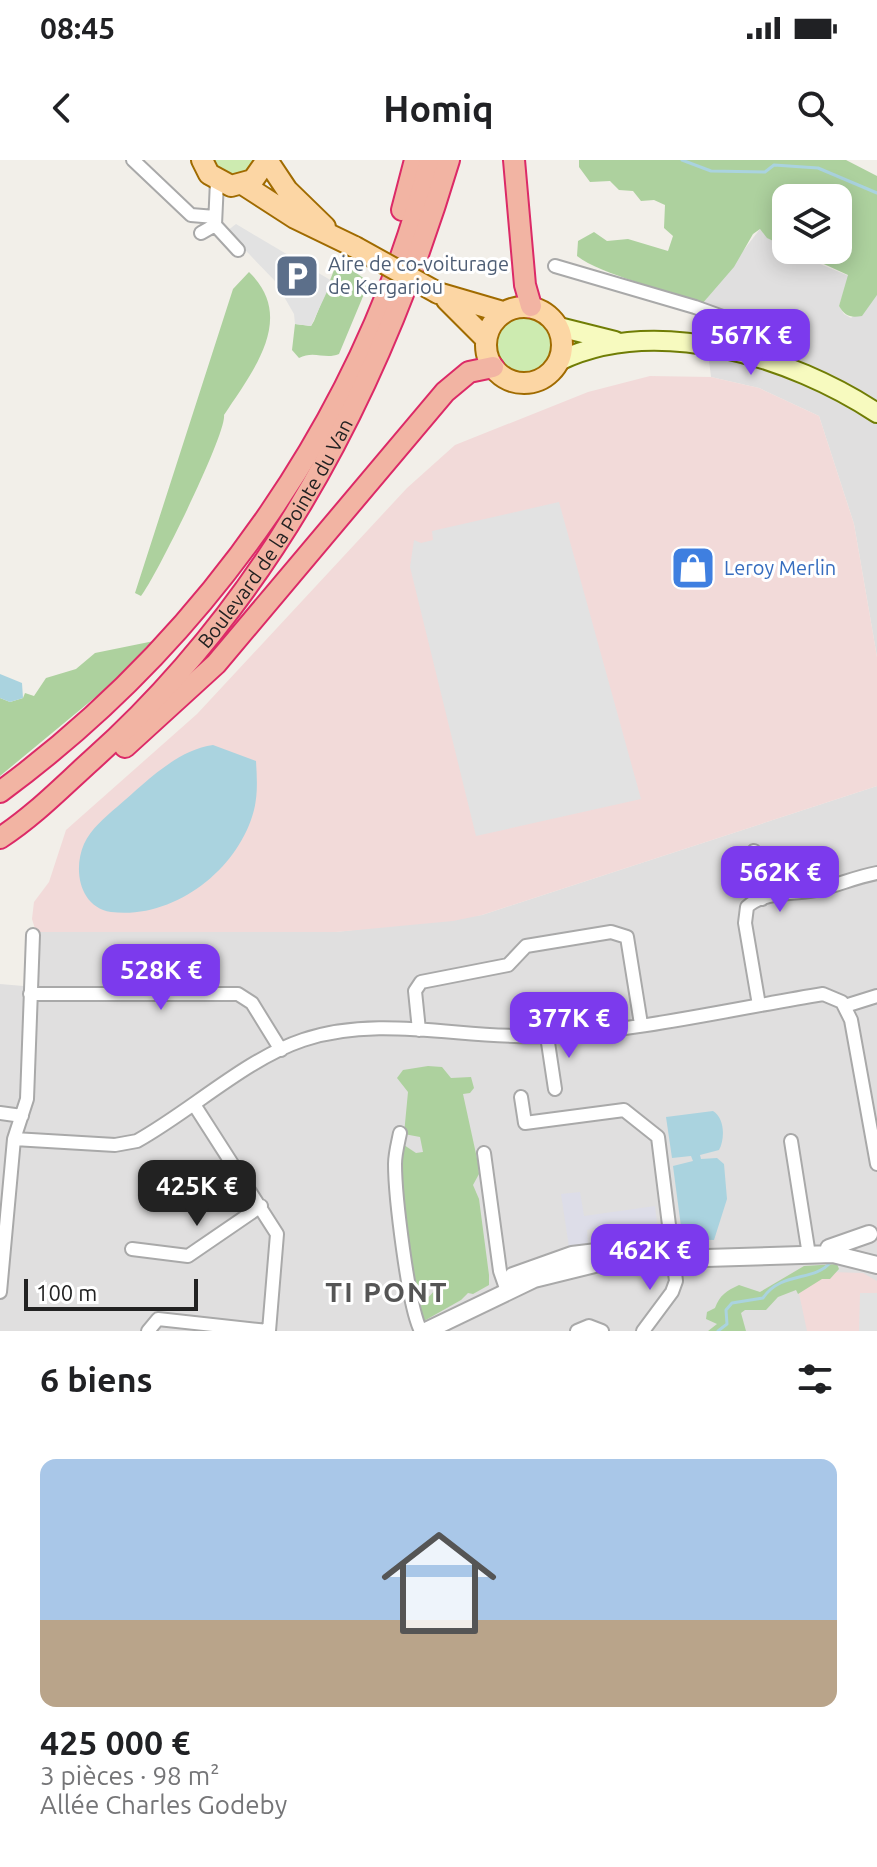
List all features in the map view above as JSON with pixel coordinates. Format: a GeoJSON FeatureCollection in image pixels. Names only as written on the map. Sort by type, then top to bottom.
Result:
{"type":"FeatureCollection","features":[{"type":"Feature","properties":{"kind":"highway"},"geometry":{"type":"LineString","coordinates":[[373,326],[415,160]]}},
{"type":"Feature","properties":{"kind":"highway","name":"Boulevard de la Pointe du Van"},"geometry":{"type":"LineString","coordinates":[[0,792],[102,707],[202,601],[296,473],[332,413],[373,326],[402,251],[430,160]]}},
{"type":"Feature","properties":{"kind":"highway","name":"Boulevard de la Pointe du Van"},"geometry":{"type":"LineString","coordinates":[[0,838],[23,823],[109,746],[180,673],[224,620],[283,535],[342,434],[386,342],[417,262],[449,160]]}},
{"type":"Feature","properties":{"kind":"highway"},"geometry":{"type":"LineString","coordinates":[[514,160],[525,285],[531,306]]}},
{"type":"Feature","properties":{"kind":"highway"},"geometry":{"type":"LineString","coordinates":[[23,823],[105,763],[198,682],[264,611],[445,392],[469,372],[493,367]]}},
{"type":"Feature","properties":{"kind":"main road"},"geometry":{"type":"LineString","coordinates":[[202,160],[231,184],[438,293],[503,312],[531,306],[543,311],[559,327],[625,343],[713,347],[778,363],[832,386],[877,413]]}},
{"type":"Feature","properties":{"kind":"main road"},"geometry":{"type":"LineString","coordinates":[[231,184],[259,175],[267,160],[287,190],[346,242]]}},
{"type":"Feature","properties":{"kind":"main road"},"geometry":{"type":"LineString","coordinates":[[438,293],[486,339],[493,367],[507,379],[526,383],[545,377],[559,361],[562,350],[559,327]]}},
{"type":"Feature","properties":{"kind":"main road"},"geometry":{"type":"LineString","coordinates":[[486,339],[495,319],[503,312]]}},
{"type":"Feature","properties":{"kind":"main road"},"geometry":{"type":"LineString","coordinates":[[559,361],[589,350],[625,343]]}},
{"type":"Feature","properties":{"kind":"street"},"geometry":{"type":"LineString","coordinates":[[133,160],[181,207],[198,218],[215,221],[238,250]]}},
{"type":"Feature","properties":{"kind":"street"},"geometry":{"type":"LineString","coordinates":[[201,233],[215,221],[231,184]]}},
{"type":"Feature","properties":{"kind":"street"},"geometry":{"type":"LineString","coordinates":[[555,266],[695,307],[753,328],[777,342],[781,352],[778,363]]}},
{"type":"Feature","properties":{"kind":"street"},"geometry":{"type":"LineString","coordinates":[[754,851],[762,899]]}},
{"type":"Feature","properties":{"kind":"street"},"geometry":{"type":"LineString","coordinates":[[759,1005],[744,916],[751,903],[820,890],[843,879],[877,873]]}},
{"type":"Feature","properties":{"kind":"street"},"geometry":{"type":"LineString","coordinates":[[419,1030],[415,997],[421,982],[508,965],[526,946],[611,932],[627,937],[641,1024]]}},
{"type":"Feature","properties":{"kind":"street"},"geometry":{"type":"LineString","coordinates":[[0,1292],[14,1139],[27,1099],[33,935]]}},
{"type":"Feature","properties":{"kind":"street"},"geometry":{"type":"LineString","coordinates":[[30,994],[238,994],[252,1003],[281,1050]]}},
{"type":"Feature","properties":{"kind":"street"},"geometry":{"type":"LineString","coordinates":[[14,1139],[132,1143],[281,1050],[328,1034],[419,1030],[489,1036],[547,1036],[823,994],[836,998],[845,1006],[851,1020],[877,1164]]}},
{"type":"Feature","properties":{"kind":"street"},"geometry":{"type":"LineString","coordinates":[[845,1006],[877,996]]}},
{"type":"Feature","properties":{"kind":"street"},"geometry":{"type":"LineString","coordinates":[[547,1036],[555,1089]]}},
{"type":"Feature","properties":{"kind":"street"},"geometry":{"type":"LineString","coordinates":[[521,1097],[525,1123],[624,1110],[658,1137],[675,1287],[643,1331]]}},
{"type":"Feature","properties":{"kind":"street"},"geometry":{"type":"LineString","coordinates":[[148,1331],[158,1319],[269,1331],[278,1243],[275,1227],[195,1106]]}},
{"type":"Feature","properties":{"kind":"street"},"geometry":{"type":"LineString","coordinates":[[0,1113],[22,1116]]}},
{"type":"Feature","properties":{"kind":"street"},"geometry":{"type":"LineString","coordinates":[[400,1133],[395,1164],[412,1303],[427,1329],[505,1286],[572,1255],[673,1251],[808,1252],[849,1255],[877,1265]]}},
{"type":"Feature","properties":{"kind":"street"},"geometry":{"type":"LineString","coordinates":[[791,1141],[808,1252]]}},
{"type":"Feature","properties":{"kind":"street"},"geometry":{"type":"LineString","coordinates":[[484,1153],[505,1286]]}},
{"type":"Feature","properties":{"kind":"street"},"geometry":{"type":"LineString","coordinates":[[132,1249],[188,1256],[261,1206]]}},
{"type":"Feature","properties":{"kind":"street"},"geometry":{"type":"LineString","coordinates":[[808,1252],[840,1246],[873,1229]]}},
{"type":"Feature","properties":{"kind":"street"},"geometry":{"type":"LineString","coordinates":[[873,1229],[867,1248],[877,1265]]}},
{"type":"Feature","properties":{"kind":"street"},"geometry":{"type":"LineString","coordinates":[[577,1331],[589,1326],[602,1331]]}},
{"type":"Feature","properties":{"kind":"shaded area","name":"Aire de co-voiturage de Kergariou"},"geometry":{"type":"Polygon","coordinates":[[[236,224],[332,281],[311,326],[295,324],[294,314],[275,281],[227,231],[236,224]]]}},
{"type":"Feature","properties":{"kind":"shaded area"},"geometry":{"type":"Polygon","coordinates":[[[760,229],[772,239],[772,264],[820,264],[849,276],[839,306],[851,318],[877,295],[877,657],[854,524],[819,416],[759,388],[711,377],[702,304],[760,229]]]}},
{"type":"Feature","properties":{"kind":"shaded area"},"geometry":{"type":"Polygon","coordinates":[[[650,376],[711,377],[759,388],[819,416],[854,524],[877,657],[877,786],[482,915],[453,921],[336,932],[36,932],[32,919],[34,902],[49,882],[66,830],[197,714],[407,488],[455,445],[588,392],[650,376]]]}},
{"type":"Feature","properties":{"kind":"shaded area"},"geometry":{"type":"Polygon","coordinates":[[[559,502],[641,799],[476,836],[410,567],[414,540],[421,543],[433,540],[432,531],[559,502]]]}},
{"type":"Feature","properties":{"kind":"shaded area"},"geometry":{"type":"Polygon","coordinates":[[[877,786],[877,1331],[0,1331],[0,984],[35,987],[36,932],[336,932],[482,915],[877,786]]]}},
{"type":"Feature","properties":{"kind":"shaded area"},"geometry":{"type":"Polygon","coordinates":[[[580,1192],[584,1216],[655,1206],[659,1238],[596,1243],[594,1228],[587,1230],[588,1244],[569,1247],[561,1194],[580,1192]]]}},
{"type":"Feature","properties":{"kind":"shaded area"},"geometry":{"type":"Polygon","coordinates":[[[829,1272],[863,1273],[877,1281],[877,1331],[807,1331],[797,1284],[829,1272]]]}},
{"type":"Feature","properties":{"kind":"shaded area"},"geometry":{"type":"Polygon","coordinates":[[[860,1293],[877,1293],[877,1331],[859,1331],[860,1293]]]}},
{"type":"Feature","properties":{"kind":"green space"},"geometry":{"type":"Polygon","coordinates":[[[212,160],[257,160],[250,171],[232,176],[218,170],[212,160]]]}},
{"type":"Feature","properties":{"kind":"green space"},"geometry":{"type":"Polygon","coordinates":[[[579,160],[846,160],[877,176],[877,295],[862,316],[848,316],[839,306],[848,275],[824,264],[852,264],[852,184],[772,184],[772,240],[760,229],[753,234],[734,267],[702,304],[602,270],[577,256],[578,241],[594,232],[607,241],[628,239],[668,251],[673,236],[664,228],[665,205],[654,200],[641,201],[633,191],[619,190],[610,181],[590,182],[579,167],[579,160]]]}},
{"type":"Feature","properties":{"kind":"green space"},"geometry":{"type":"Polygon","coordinates":[[[338,260],[369,282],[339,354],[299,358],[292,350],[295,324],[311,326],[338,260]]]}},
{"type":"Feature","properties":{"kind":"green space"},"geometry":{"type":"Polygon","coordinates":[[[249,272],[263,290],[269,308],[270,326],[265,345],[224,415],[203,475],[175,535],[141,596],[135,593],[233,289],[249,272]]]}},
{"type":"Feature","properties":{"kind":"green space"},"geometry":{"type":"Polygon","coordinates":[[[524,318],[543,326],[551,345],[543,364],[524,372],[505,364],[497,345],[505,326],[524,318]]]}},
{"type":"Feature","properties":{"kind":"green space"},"geometry":{"type":"Polygon","coordinates":[[[154,641],[127,671],[0,776],[0,698],[10,702],[23,698],[25,693],[34,696],[46,678],[76,669],[95,653],[154,641]]]}},
{"type":"Feature","properties":{"kind":"green space"},"geometry":{"type":"Polygon","coordinates":[[[442,1067],[451,1078],[471,1077],[474,1088],[470,1093],[463,1094],[478,1163],[479,1174],[473,1185],[479,1199],[489,1285],[473,1294],[468,1293],[424,1321],[418,1318],[417,1310],[435,1290],[432,1286],[421,1294],[414,1290],[400,1168],[404,1145],[416,1153],[423,1152],[420,1137],[404,1134],[408,1092],[397,1078],[403,1070],[442,1067]]]}},
{"type":"Feature","properties":{"kind":"green space"},"geometry":{"type":"Polygon","coordinates":[[[837,1264],[839,1269],[830,1279],[822,1279],[798,1294],[796,1290],[778,1297],[766,1310],[745,1310],[741,1313],[746,1331],[708,1331],[717,1324],[706,1319],[707,1312],[715,1308],[721,1297],[734,1287],[739,1285],[760,1292],[804,1266],[837,1264]]]}},
{"type":"Feature","properties":{"kind":"water"},"geometry":{"type":"Polygon","coordinates":[[[0,674],[22,683],[23,698],[10,702],[0,698],[0,674]]]}},
{"type":"Feature","properties":{"kind":"water"},"geometry":{"type":"Polygon","coordinates":[[[213,745],[256,761],[254,810],[234,852],[219,870],[180,899],[158,908],[135,912],[100,909],[85,895],[79,875],[81,854],[90,833],[161,769],[199,748],[213,745]]]}},
{"type":"Feature","properties":{"kind":"water"},"geometry":{"type":"Polygon","coordinates":[[[713,1111],[722,1124],[721,1145],[719,1150],[700,1155],[701,1159],[717,1158],[724,1164],[727,1199],[714,1240],[686,1239],[682,1234],[673,1166],[693,1161],[691,1156],[672,1158],[666,1117],[713,1111]]]}},
{"type":"Feature","properties":{"kind":"waterway"},"geometry":{"type":"LineString","coordinates":[[682,160],[711,171],[765,172],[774,165],[818,168],[877,193]]}},
{"type":"Feature","properties":{"kind":"waterway"},"geometry":{"type":"LineString","coordinates":[[718,1331],[727,1324],[726,1310],[732,1303],[763,1298],[778,1284],[814,1273],[829,1264]]}},
{"type":"Feature","properties":{"kind":"place","name":"Aire de co-voiturage de Kergariou"},"geometry":{"type":"Point","coordinates":[297,276]}},
{"type":"Feature","properties":{"kind":"place","name":"Leroy Merlin"},"geometry":{"type":"Point","coordinates":[693,568]}},
{"type":"Feature","properties":{"kind":"district","name":"TI PONT"},"geometry":{"type":"Point","coordinates":[387,1292]}}]}
